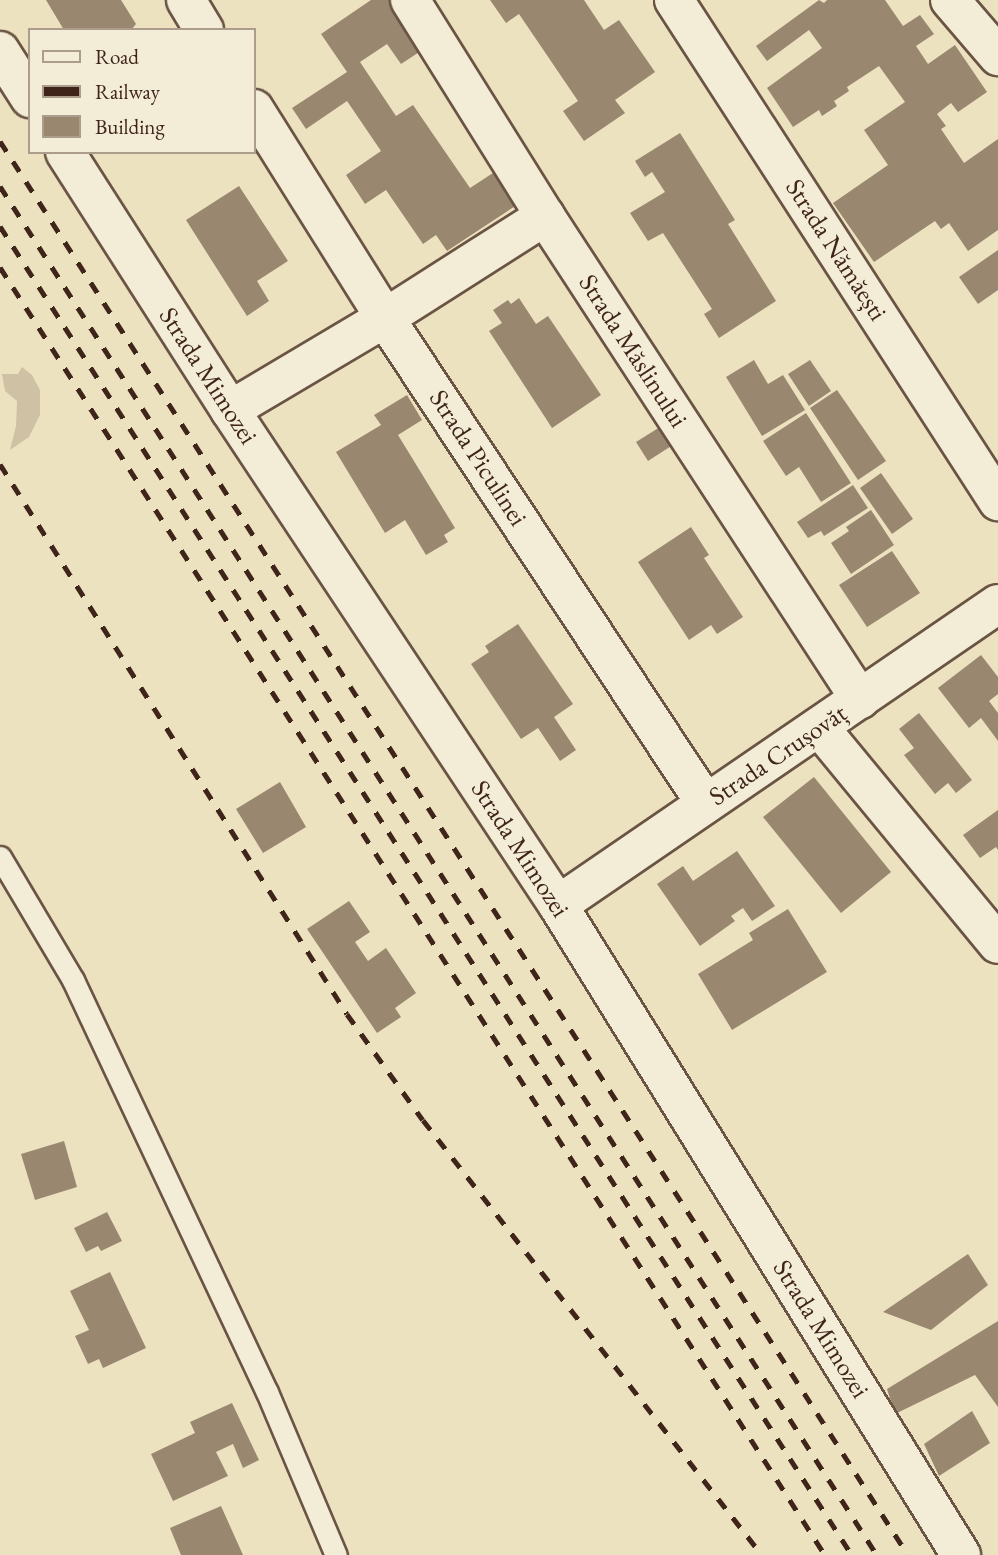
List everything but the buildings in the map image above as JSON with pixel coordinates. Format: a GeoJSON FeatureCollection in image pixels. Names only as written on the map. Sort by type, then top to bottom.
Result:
{"type":"FeatureCollection","features":[{"type":"Feature","properties":{"kind":"street"},"geometry":{"type":"LineString","coordinates":[[186,0],[203,28]]}},
{"type":"Feature","properties":{"kind":"street","name":"Strada Măslinului"},"geometry":{"type":"LineString","coordinates":[[410,0],[545,216],[860,699]]}},
{"type":"Feature","properties":{"kind":"street","name":"Strada Nămăești"},"geometry":{"type":"LineString","coordinates":[[674,0],[998,500]]}},
{"type":"Feature","properties":{"kind":"street"},"geometry":{"type":"LineString","coordinates":[[950,0],[998,56]]}},
{"type":"Feature","properties":{"kind":"street"},"geometry":{"type":"LineString","coordinates":[[0,51],[28,95]]}},
{"type":"Feature","properties":{"kind":"street","name":"Strada Piculinei"},"geometry":{"type":"LineString","coordinates":[[256,112],[385,317],[706,804]]}},
{"type":"Feature","properties":{"kind":"street","name":"Strada Mimozei"},"geometry":{"type":"LineString","coordinates":[[66,154],[230,410],[558,905],[961,1555]]}},
{"type":"Feature","properties":{"kind":"street"},"geometry":{"type":"LineString","coordinates":[[230,410],[545,216]]}},
{"type":"Feature","properties":{"kind":"street","name":"Strada Crușovăț"},"geometry":{"type":"LineString","coordinates":[[558,905],[998,604]]}},
{"type":"Feature","properties":{"kind":"street"},"geometry":{"type":"LineString","coordinates":[[819,727],[998,944]]}},
{"type":"Feature","properties":{"kind":"lane"},"geometry":{"type":"LineString","coordinates":[[0,857],[73,980],[267,1392],[337,1555]]}},
{"type":"Feature","properties":{"kind":"shaded area"},"geometry":{"type":"Polygon","coordinates":[[[22,367],[32,375],[40,390],[40,415],[29,437],[10,450],[16,426],[17,401],[5,391],[2,374],[18,374],[22,367]]]}},
{"type":"Feature","properties":{"kind":"railway"},"geometry":{"type":"LineString","coordinates":[[0,141],[908,1555]]}},
{"type":"Feature","properties":{"kind":"railway"},"geometry":{"type":"LineString","coordinates":[[0,186],[877,1555]]}},
{"type":"Feature","properties":{"kind":"railway"},"geometry":{"type":"LineString","coordinates":[[0,226],[852,1555]]}},
{"type":"Feature","properties":{"kind":"railway"},"geometry":{"type":"LineString","coordinates":[[0,267],[825,1555]]}},
{"type":"Feature","properties":{"kind":"railway"},"geometry":{"type":"LineString","coordinates":[[0,464],[347,1014],[423,1120],[762,1555]]}}]}
